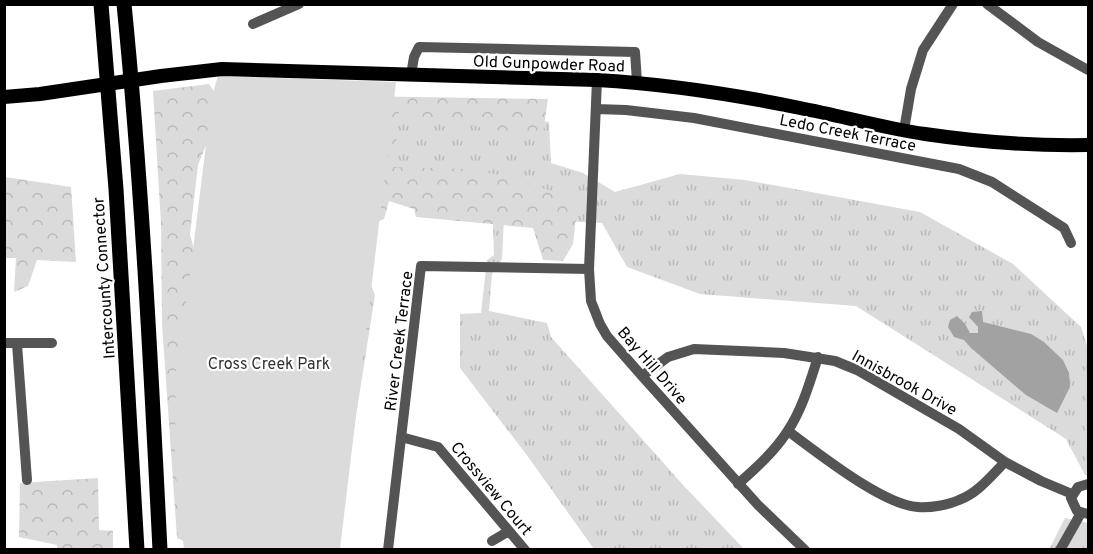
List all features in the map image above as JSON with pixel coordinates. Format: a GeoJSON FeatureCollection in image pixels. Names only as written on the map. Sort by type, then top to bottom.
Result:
{"type":"FeatureCollection","features":[{"type":"Feature","properties":{"kind":"highway","name":"Intercounty Connector"},"geometry":{"type":"LineString","coordinates":[[101,4],[116,189],[137,549]]}},
{"type":"Feature","properties":{"kind":"highway"},"geometry":{"type":"LineString","coordinates":[[124,4],[132,88],[160,549]]}},
{"type":"Feature","properties":{"kind":"main road","name":"Old Gunpowder Road"},"geometry":{"type":"LineString","coordinates":[[4,97],[230,69],[597,80],[637,82],[734,95],[904,130],[1000,142],[1089,145]]}},
{"type":"Feature","properties":{"kind":"street"},"geometry":{"type":"LineString","coordinates":[[253,24],[276,9],[299,4]]}},
{"type":"Feature","properties":{"kind":"street"},"geometry":{"type":"LineString","coordinates":[[904,130],[911,89],[922,50],[953,4]]}},
{"type":"Feature","properties":{"kind":"street"},"geometry":{"type":"LineString","coordinates":[[987,4],[1038,42],[1089,70]]}},
{"type":"Feature","properties":{"kind":"street"},"geometry":{"type":"LineString","coordinates":[[411,75],[414,57],[419,47],[635,52],[637,82]]}},
{"type":"Feature","properties":{"kind":"street","name":"Bay Hill Drive"},"geometry":{"type":"LineString","coordinates":[[597,80],[590,269],[591,301],[600,324],[607,336],[758,505],[805,549]]}},
{"type":"Feature","properties":{"kind":"street","name":"Ledo Creek Terrace"},"geometry":{"type":"LineString","coordinates":[[596,109],[694,118],[959,169],[992,182],[1064,228],[1071,243]]}},
{"type":"Feature","properties":{"kind":"street","name":"River Creek Terrace"},"geometry":{"type":"LineString","coordinates":[[388,549],[421,266],[590,269]]}},
{"type":"Feature","properties":{"kind":"street"},"geometry":{"type":"LineString","coordinates":[[4,343],[52,343]]}},
{"type":"Feature","properties":{"kind":"street"},"geometry":{"type":"LineString","coordinates":[[18,344],[27,480]]}},
{"type":"Feature","properties":{"kind":"street","name":"Innisbrook Drive"},"geometry":{"type":"LineString","coordinates":[[642,376],[668,357],[694,349],[784,353],[835,361],[867,376],[959,429],[1005,462],[1072,494]]}},
{"type":"Feature","properties":{"kind":"street"},"geometry":{"type":"LineString","coordinates":[[738,483],[767,458],[788,431],[804,398],[818,357]]}},
{"type":"Feature","properties":{"kind":"street"},"geometry":{"type":"LineString","coordinates":[[788,431],[852,477],[897,502],[918,507],[960,500],[980,488],[1005,462]]}},
{"type":"Feature","properties":{"kind":"street","name":"Crossview Court"},"geometry":{"type":"LineString","coordinates":[[401,437],[438,447],[525,549]]}},
{"type":"Feature","properties":{"kind":"street"},"geometry":{"type":"LineString","coordinates":[[1060,549],[1085,514],[1072,503],[1072,494],[1078,486],[1089,484]]}},
{"type":"Feature","properties":{"kind":"street"},"geometry":{"type":"LineString","coordinates":[[492,542],[509,531]]}},
{"type":"Feature","properties":{"kind":"green space","name":"Cross Creek Park"},"geometry":{"type":"Polygon","coordinates":[[[218,76],[396,82],[340,549],[184,550],[175,466],[176,358],[188,290],[212,96],[218,76]]]}},
{"type":"Feature","properties":{"kind":"green space","name":"Cross Creek Park"},"geometry":{"type":"Polygon","coordinates":[[[209,84],[218,98],[213,128],[198,165],[190,234],[198,265],[356,96],[548,99],[543,133],[533,137],[399,112],[394,167],[466,169],[506,176],[578,200],[573,244],[563,261],[543,260],[533,228],[416,217],[414,209],[389,201],[384,219],[366,227],[362,263],[375,295],[337,537],[190,544],[177,538],[162,324],[161,224],[153,91],[209,84]]]}},
{"type":"Feature","properties":{"kind":"green space"},"geometry":{"type":"Polygon","coordinates":[[[382,101],[549,122],[551,163],[583,173],[615,192],[680,174],[745,180],[920,212],[1013,264],[1081,327],[1088,349],[1088,476],[1085,475],[1066,439],[856,306],[700,294],[627,267],[602,223],[504,218],[502,259],[492,274],[489,311],[547,323],[551,337],[684,486],[744,549],[594,549],[526,454],[460,368],[460,314],[481,313],[487,260],[494,255],[493,224],[376,194],[382,101]]]}},
{"type":"Feature","properties":{"kind":"green space"},"geometry":{"type":"Polygon","coordinates":[[[5,177],[71,187],[76,262],[37,260],[28,286],[14,292],[16,258],[5,258],[5,177]]]}},
{"type":"Feature","properties":{"kind":"green space"},"geometry":{"type":"Polygon","coordinates":[[[98,478],[99,530],[113,531],[113,549],[57,549],[57,545],[19,537],[20,483],[98,478]]]}},
{"type":"Feature","properties":{"kind":"green space"},"geometry":{"type":"Polygon","coordinates":[[[1065,518],[1088,523],[1088,549],[1049,550],[1065,518]]]}},
{"type":"Feature","properties":{"kind":"shaded area"},"geometry":{"type":"Polygon","coordinates":[[[982,311],[983,322],[1031,334],[1044,342],[1063,360],[1069,373],[1070,387],[1057,413],[1026,395],[964,340],[954,337],[948,327],[950,320],[957,316],[970,333],[978,333],[978,327],[969,317],[972,312],[982,311]]]}}]}
